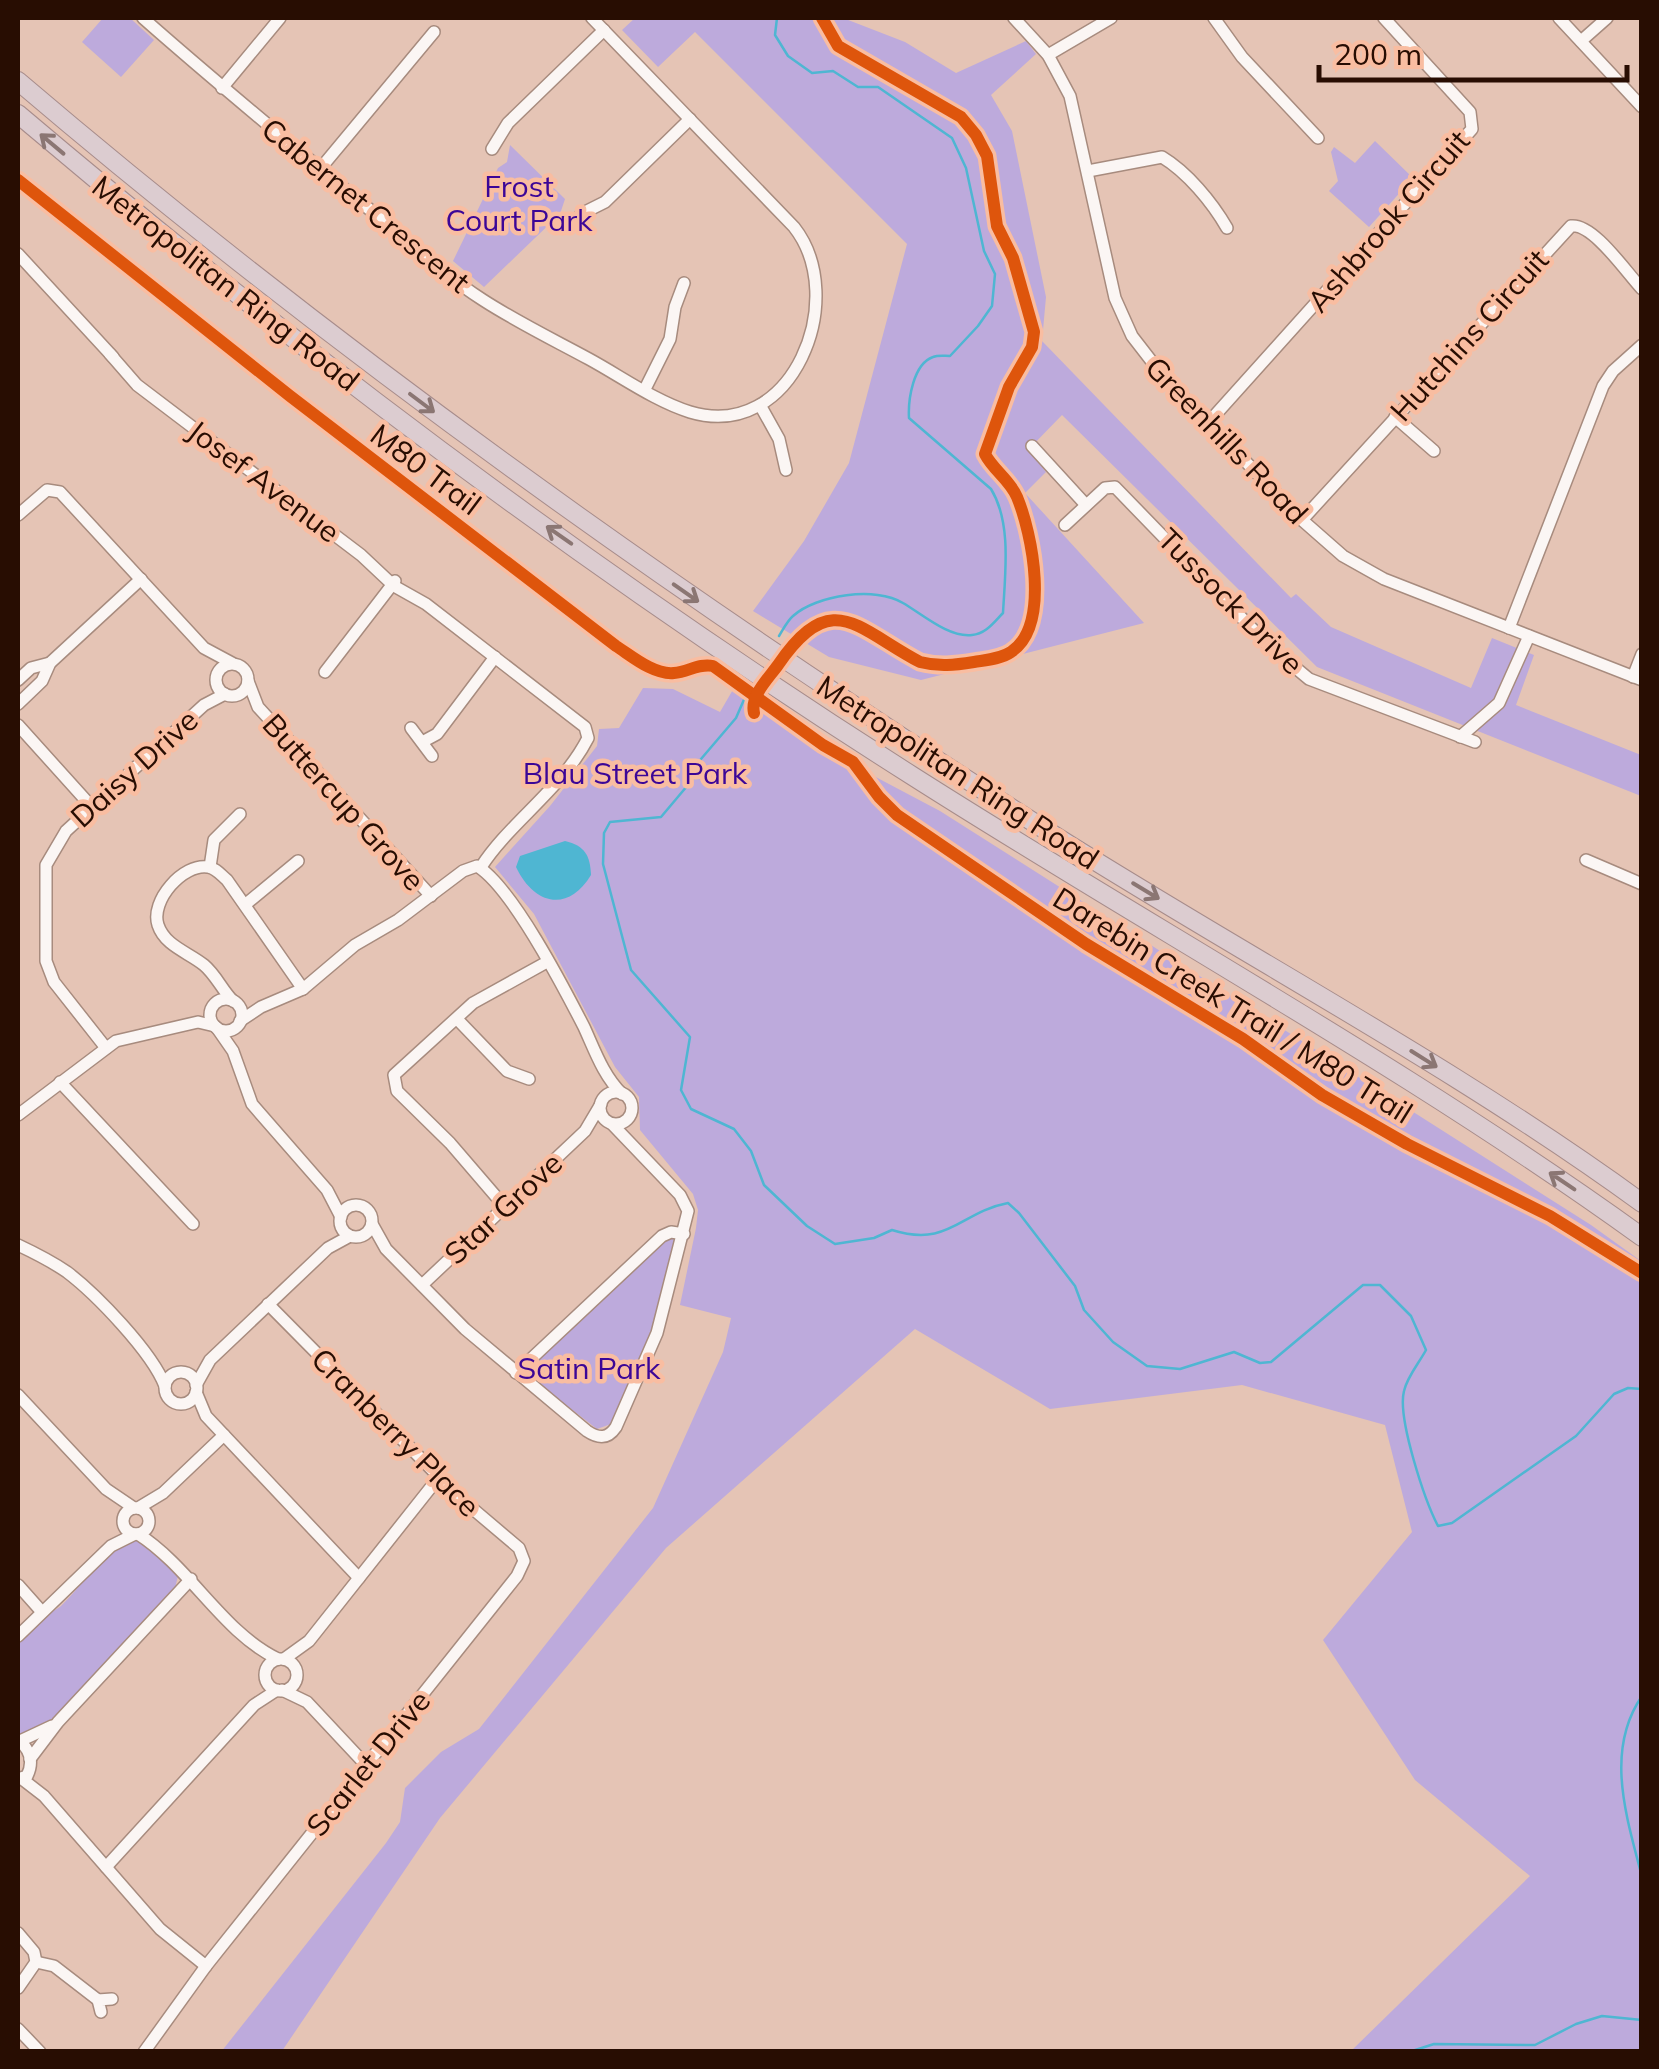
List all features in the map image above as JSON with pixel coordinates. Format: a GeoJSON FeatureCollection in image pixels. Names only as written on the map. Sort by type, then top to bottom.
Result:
{"type":"FeatureCollection","features":[{"type":"Feature","properties":{"kind":"highway","name":"Metropolitan Ring Road"},"geometry":{"type":"LineString","coordinates":[[18,80],[300,311],[484,450],[736,628],[1056,837],[1527,1123],[1642,1202]]}},
{"type":"Feature","properties":{"kind":"highway","name":"Metropolitan Ring Road"},"geometry":{"type":"LineString","coordinates":[[18,114],[193,260],[386,408],[523,510],[788,695],[1472,1120],[1642,1237]]}},
{"type":"Feature","properties":{"kind":"street","name":"Cabernet Crescent"},"geometry":{"type":"LineString","coordinates":[[143,18],[222,88],[483,300],[644,390],[698,414],[726,415],[760,404]]}},
{"type":"Feature","properties":{"kind":"street"},"geometry":{"type":"LineString","coordinates":[[222,88],[280,18]]}},
{"type":"Feature","properties":{"kind":"street"},"geometry":{"type":"LineString","coordinates":[[592,18],[794,228],[808,248],[816,272],[814,316],[801,362],[786,385],[760,404],[779,439],[786,470]]}},
{"type":"Feature","properties":{"kind":"street","name":"Greenhills Road"},"geometry":{"type":"LineString","coordinates":[[1014,18],[1048,55],[1074,111],[1109,276],[1123,320],[1140,349],[1208,423],[1302,520],[1344,556],[1384,579],[1637,678]]}},
{"type":"Feature","properties":{"kind":"street"},"geometry":{"type":"LineString","coordinates":[[1048,55],[1111,18]]}},
{"type":"Feature","properties":{"kind":"street"},"geometry":{"type":"LineString","coordinates":[[1214,18],[1242,57],[1318,138]]}},
{"type":"Feature","properties":{"kind":"street","name":"Ashbrook Circuit"},"geometry":{"type":"LineString","coordinates":[[1208,423],[1472,129],[1470,112],[1384,18]]}},
{"type":"Feature","properties":{"kind":"street"},"geometry":{"type":"LineString","coordinates":[[1559,18],[1642,107]]}},
{"type":"Feature","properties":{"kind":"street"},"geometry":{"type":"LineString","coordinates":[[1581,41],[1606,18]]}},
{"type":"Feature","properties":{"kind":"street"},"geometry":{"type":"LineString","coordinates":[[492,148],[508,123],[604,30]]}},
{"type":"Feature","properties":{"kind":"street"},"geometry":{"type":"LineString","coordinates":[[320,168],[434,32]]}},
{"type":"Feature","properties":{"kind":"street"},"geometry":{"type":"LineString","coordinates":[[581,214],[605,202],[690,119]]}},
{"type":"Feature","properties":{"kind":"street"},"geometry":{"type":"LineString","coordinates":[[1088,171],[1162,157],[1207,200],[1227,228]]}},
{"type":"Feature","properties":{"kind":"street","name":"Hutchins Circuit"},"geometry":{"type":"LineString","coordinates":[[1302,520],[1571,226],[1577,224],[1590,230],[1642,289]]}},
{"type":"Feature","properties":{"kind":"street","name":"Josef Avenue"},"geometry":{"type":"LineString","coordinates":[[18,254],[110,354],[168,407],[380,566],[393,583],[586,726],[588,738],[543,800],[481,868]]}},
{"type":"Feature","properties":{"kind":"street"},"geometry":{"type":"LineString","coordinates":[[644,390],[670,339],[684,283]]}},
{"type":"Feature","properties":{"kind":"street"},"geometry":{"type":"LineString","coordinates":[[1509,628],[1603,386],[1642,345]]}},
{"type":"Feature","properties":{"kind":"street"},"geometry":{"type":"LineString","coordinates":[[1395,417],[1434,451]]}},
{"type":"Feature","properties":{"kind":"street"},"geometry":{"type":"LineString","coordinates":[[1032,446],[1086,505],[1065,524]]}},
{"type":"Feature","properties":{"kind":"street","name":"Tussock Drive"},"geometry":{"type":"LineString","coordinates":[[1086,505],[1104,488],[1115,487],[1268,645],[1309,678],[1474,742]]}},
{"type":"Feature","properties":{"kind":"street"},"geometry":{"type":"LineString","coordinates":[[18,515],[51,490],[66,496],[204,648],[222,688]]}},
{"type":"Feature","properties":{"kind":"street"},"geometry":{"type":"LineString","coordinates":[[18,680],[31,668],[50,662],[141,579]]}},
{"type":"Feature","properties":{"kind":"street"},"geometry":{"type":"LineString","coordinates":[[324,672],[393,583]]}},
{"type":"Feature","properties":{"kind":"street"},"geometry":{"type":"LineString","coordinates":[[1460,737],[1500,703],[1528,636]]}},
{"type":"Feature","properties":{"kind":"street"},"geometry":{"type":"LineString","coordinates":[[204,648],[242,667],[248,681],[243,691],[222,688]]}},
{"type":"Feature","properties":{"kind":"street"},"geometry":{"type":"LineString","coordinates":[[1637,678],[1642,654]]}},
{"type":"Feature","properties":{"kind":"street"},"geometry":{"type":"LineString","coordinates":[[424,741],[436,734],[496,658]]}},
{"type":"Feature","properties":{"kind":"street"},"geometry":{"type":"LineString","coordinates":[[18,704],[42,682],[50,662]]}},
{"type":"Feature","properties":{"kind":"street"},"geometry":{"type":"LineString","coordinates":[[222,688],[223,666],[232,663]]}},
{"type":"Feature","properties":{"kind":"street","name":"Buttercup Grove"},"geometry":{"type":"LineString","coordinates":[[248,681],[258,707]]}},
{"type":"Feature","properties":{"kind":"street","name":"Daisy Drive"},"geometry":{"type":"LineString","coordinates":[[106,1048],[54,982],[44,946],[46,865],[58,840],[222,688]]}},
{"type":"Feature","properties":{"kind":"street","name":"Buttercup Grove"},"geometry":{"type":"LineString","coordinates":[[222,688],[258,707],[431,896]]}},
{"type":"Feature","properties":{"kind":"street"},"geometry":{"type":"LineString","coordinates":[[18,725],[92,806]]}},
{"type":"Feature","properties":{"kind":"street"},"geometry":{"type":"LineString","coordinates":[[412,728],[432,756]]}},
{"type":"Feature","properties":{"kind":"street"},"geometry":{"type":"LineString","coordinates":[[210,867],[214,840],[240,814]]}},
{"type":"Feature","properties":{"kind":"street"},"geometry":{"type":"LineString","coordinates":[[1586,860],[1642,884]]}},
{"type":"Feature","properties":{"kind":"street"},"geometry":{"type":"LineString","coordinates":[[246,904],[298,861]]}},
{"type":"Feature","properties":{"kind":"street"},"geometry":{"type":"LineString","coordinates":[[233,1050],[241,1012],[202,964],[168,940],[158,927],[156,913],[162,898],[182,876],[200,867],[210,867],[221,874],[303,989]]}},
{"type":"Feature","properties":{"kind":"street"},"geometry":{"type":"LineString","coordinates":[[18,1115],[106,1048],[126,1038],[198,1022],[226,1030],[261,1007],[303,989],[355,945],[468,868],[481,868],[548,962],[600,1062],[630,1101],[633,1142]]}},
{"type":"Feature","properties":{"kind":"street"},"geometry":{"type":"LineString","coordinates":[[505,1207],[394,1086],[394,1074],[473,1003],[548,962]]}},
{"type":"Feature","properties":{"kind":"street"},"geometry":{"type":"LineString","coordinates":[[216,979],[210,1017],[233,1050],[252,1104],[328,1190],[368,1210],[386,1250],[476,1339],[588,1431],[603,1437],[616,1427],[652,1348],[688,1211],[684,1201],[633,1142],[601,1113],[600,1062]]}},
{"type":"Feature","properties":{"kind":"street"},"geometry":{"type":"LineString","coordinates":[[198,1022],[223,999],[261,1007]]}},
{"type":"Feature","properties":{"kind":"street"},"geometry":{"type":"LineString","coordinates":[[457,1019],[506,1070],[529,1079]]}},
{"type":"Feature","properties":{"kind":"street"},"geometry":{"type":"LineString","coordinates":[[60,1082],[193,1224]]}},
{"type":"Feature","properties":{"kind":"street"},"geometry":{"type":"LineString","coordinates":[[602,1102],[613,1093],[622,1094]]}},
{"type":"Feature","properties":{"kind":"street","name":"Star Grove"},"geometry":{"type":"LineString","coordinates":[[422,1285],[585,1131],[602,1102]]}},
{"type":"Feature","properties":{"kind":"street"},"geometry":{"type":"LineString","coordinates":[[611,1123],[622,1123],[629,1117]]}},
{"type":"Feature","properties":{"kind":"street","name":"Star Grove"},"geometry":{"type":"LineString","coordinates":[[585,1131],[611,1123]]}},
{"type":"Feature","properties":{"kind":"street"},"geometry":{"type":"LineString","coordinates":[[328,1190],[342,1230],[386,1250]]}},
{"type":"Feature","properties":{"kind":"street"},"geometry":{"type":"LineString","coordinates":[[328,1248],[346,1209],[354,1206]]}},
{"type":"Feature","properties":{"kind":"street"},"geometry":{"type":"LineString","coordinates":[[182,1403],[190,1400],[210,1360],[268,1304],[328,1248],[365,1235],[372,1224]]}},
{"type":"Feature","properties":{"kind":"street"},"geometry":{"type":"LineString","coordinates":[[516,1374],[662,1236],[671,1232],[684,1234]]}},
{"type":"Feature","properties":{"kind":"street"},"geometry":{"type":"LineString","coordinates":[[18,1245],[71,1275],[152,1358],[189,1374],[206,1416]]}},
{"type":"Feature","properties":{"kind":"street","name":"Cranberry Place"},"geometry":{"type":"LineString","coordinates":[[268,1304],[524,1557]]}},
{"type":"Feature","properties":{"kind":"street"},"geometry":{"type":"LineString","coordinates":[[152,1358],[171,1400],[206,1416],[358,1578]]}},
{"type":"Feature","properties":{"kind":"street"},"geometry":{"type":"LineString","coordinates":[[165,1386],[178,1372],[210,1360]]}},
{"type":"Feature","properties":{"kind":"street"},"geometry":{"type":"LineString","coordinates":[[18,1395],[106,1489],[149,1520],[162,1548],[251,1643],[269,1684],[307,1702]]}},
{"type":"Feature","properties":{"kind":"street"},"geometry":{"type":"LineString","coordinates":[[18,1636],[111,1546],[126,1512],[163,1493],[224,1436]]}},
{"type":"Feature","properties":{"kind":"street"},"geometry":{"type":"LineString","coordinates":[[106,1867],[254,1705],[292,1686],[309,1641],[440,1477]]}},
{"type":"Feature","properties":{"kind":"street"},"geometry":{"type":"LineString","coordinates":[[106,1489],[127,1530],[162,1548]]}},
{"type":"Feature","properties":{"kind":"street"},"geometry":{"type":"LineString","coordinates":[[111,1546],[136,1534],[149,1520],[163,1493]]}},
{"type":"Feature","properties":{"kind":"street","name":"Scarlet Drive"},"geometry":{"type":"LineString","coordinates":[[144,2052],[206,1966],[517,1576],[524,1557]]}},
{"type":"Feature","properties":{"kind":"street"},"geometry":{"type":"LineString","coordinates":[[191,1579],[58,1722],[19,1779],[44,1796],[160,1929],[206,1966]]}},
{"type":"Feature","properties":{"kind":"street"},"geometry":{"type":"LineString","coordinates":[[18,1585],[42,1612]]}},
{"type":"Feature","properties":{"kind":"street"},"geometry":{"type":"LineString","coordinates":[[254,1705],[266,1672],[309,1641]]}},
{"type":"Feature","properties":{"kind":"street"},"geometry":{"type":"LineString","coordinates":[[251,1643],[281,1659],[296,1674],[307,1702],[366,1765]]}},
{"type":"Feature","properties":{"kind":"street"},"geometry":{"type":"LineString","coordinates":[[44,1796],[19,1740],[58,1722]]}},
{"type":"Feature","properties":{"kind":"street"},"geometry":{"type":"LineString","coordinates":[[18,1933],[34,1952],[36,1962],[18,1988]]}},
{"type":"Feature","properties":{"kind":"street"},"geometry":{"type":"LineString","coordinates":[[36,1962],[54,1966],[104,2004]]}},
{"type":"Feature","properties":{"kind":"street"},"geometry":{"type":"LineString","coordinates":[[18,2029],[40,2052]]}},
{"type":"Feature","properties":{"kind":"green space"},"geometry":{"type":"Polygon","coordinates":[[[103,18],[130,18],[154,40],[121,77],[82,42],[103,18]]]}},
{"type":"Feature","properties":{"kind":"green space"},"geometry":{"type":"Polygon","coordinates":[[[635,18],[843,18],[905,42],[956,73],[1026,41],[1036,54],[991,95],[1012,131],[1046,297],[1042,341],[1291,598],[1296,594],[1331,627],[1471,688],[1492,638],[1534,655],[1516,705],[1641,755],[1641,796],[1317,667],[1062,415],[1028,450],[1046,472],[1025,493],[1144,623],[921,680],[829,657],[753,611],[804,541],[849,463],[907,244],[695,32],[658,67],[622,30],[635,18]]]}},
{"type":"Feature","properties":{"kind":"green space"},"geometry":{"type":"Polygon","coordinates":[[[1375,141],[1413,178],[1369,227],[1329,191],[1338,181],[1331,152],[1334,147],[1355,163],[1375,141]]]}},
{"type":"Feature","properties":{"kind":"green space","name":"Frost Court Park"},"geometry":{"type":"Polygon","coordinates":[[[510,145],[565,199],[560,214],[484,287],[453,261],[498,168],[507,162],[510,145]]]}},
{"type":"Feature","properties":{"kind":"green space","name":"Blau Street Park"},"geometry":{"type":"Polygon","coordinates":[[[738,681],[853,765],[940,811],[1591,1225],[1641,1261],[1641,2051],[1351,2051],[1530,1876],[1415,1780],[1323,1640],[1412,1532],[1385,1425],[1242,1385],[1050,1409],[915,1329],[666,1548],[440,1818],[282,2051],[221,2052],[386,1843],[400,1822],[405,1788],[441,1752],[479,1729],[653,1508],[723,1352],[731,1318],[680,1305],[696,1228],[698,1210],[693,1194],[640,1130],[639,1097],[615,1067],[534,914],[495,867],[597,746],[599,729],[619,728],[643,688],[673,689],[720,712],[738,681]]]}},
{"type":"Feature","properties":{"kind":"green space","name":"Satin Park"},"geometry":{"type":"Polygon","coordinates":[[[666,1238],[674,1238],[675,1244],[651,1333],[611,1424],[597,1429],[535,1381],[531,1367],[666,1238]]]}},
{"type":"Feature","properties":{"kind":"green space"},"geometry":{"type":"Polygon","coordinates":[[[134,1540],[150,1545],[178,1576],[175,1588],[51,1721],[25,1735],[18,1734],[18,1641],[62,1605],[112,1552],[134,1540]]]}},
{"type":"Feature","properties":{"kind":"water"},"geometry":{"type":"Polygon","coordinates":[[[565,841],[585,852],[591,875],[572,895],[552,900],[532,890],[516,867],[520,856],[565,841]]]}},
{"type":"Feature","properties":{"kind":"waterway"},"geometry":{"type":"LineString","coordinates":[[777,18],[775,35],[788,56],[812,73],[833,71],[858,87],[878,87],[952,138],[966,168],[984,251],[995,274],[992,306],[950,356],[933,357],[921,367],[911,393],[909,418],[991,489],[1002,517],[1006,549],[1003,613],[977,634],[954,633],[903,603],[862,594],[831,598],[803,609],[779,636]]}},
{"type":"Feature","properties":{"kind":"waterway"},"geometry":{"type":"LineString","coordinates":[[746,684],[746,695],[736,718],[701,759],[693,779],[661,817],[610,822],[604,833],[603,864],[631,970],[690,1037],[681,1090],[691,1109],[734,1129],[751,1151],[764,1185],[807,1226],[835,1244],[874,1238],[892,1230],[927,1235],[1008,1203],[1075,1286],[1084,1310],[1113,1342],[1147,1366],[1180,1369],[1234,1352],[1260,1363],[1271,1362],[1363,1285],[1380,1285],[1411,1316],[1426,1350],[1408,1381],[1403,1404],[1414,1459],[1438,1526],[1452,1523],[1576,1436],[1614,1394],[1628,1388],[1642,1389]]}},
{"type":"Feature","properties":{"kind":"waterway"},"geometry":{"type":"LineString","coordinates":[[1642,1696],[1630,1717],[1621,1762],[1625,1808],[1642,1877]]}},
{"type":"Feature","properties":{"kind":"waterway"},"geometry":{"type":"LineString","coordinates":[[1409,2052],[1434,2044],[1535,2045],[1602,2016],[1642,2020]]}},
{"type":"Feature","properties":{"kind":"cycle path"},"geometry":{"type":"LineString","coordinates":[[754,713],[761,688],[797,641],[814,627],[830,621],[846,622],[920,662],[960,664],[1011,652],[1031,622],[1034,601],[1035,578],[1023,513],[1014,491],[985,454],[1009,387],[1032,347],[1034,332],[1013,258],[997,226],[987,156],[961,117],[838,46],[822,18]]}},
{"type":"Feature","properties":{"kind":"cycle path","name":"M80 Trail"},"geometry":{"type":"LineString","coordinates":[[18,180],[290,396],[629,655],[666,673],[713,666],[853,762],[897,815],[1086,944],[1243,1039],[1322,1095],[1407,1144],[1550,1216],[1642,1273]]}}]}
